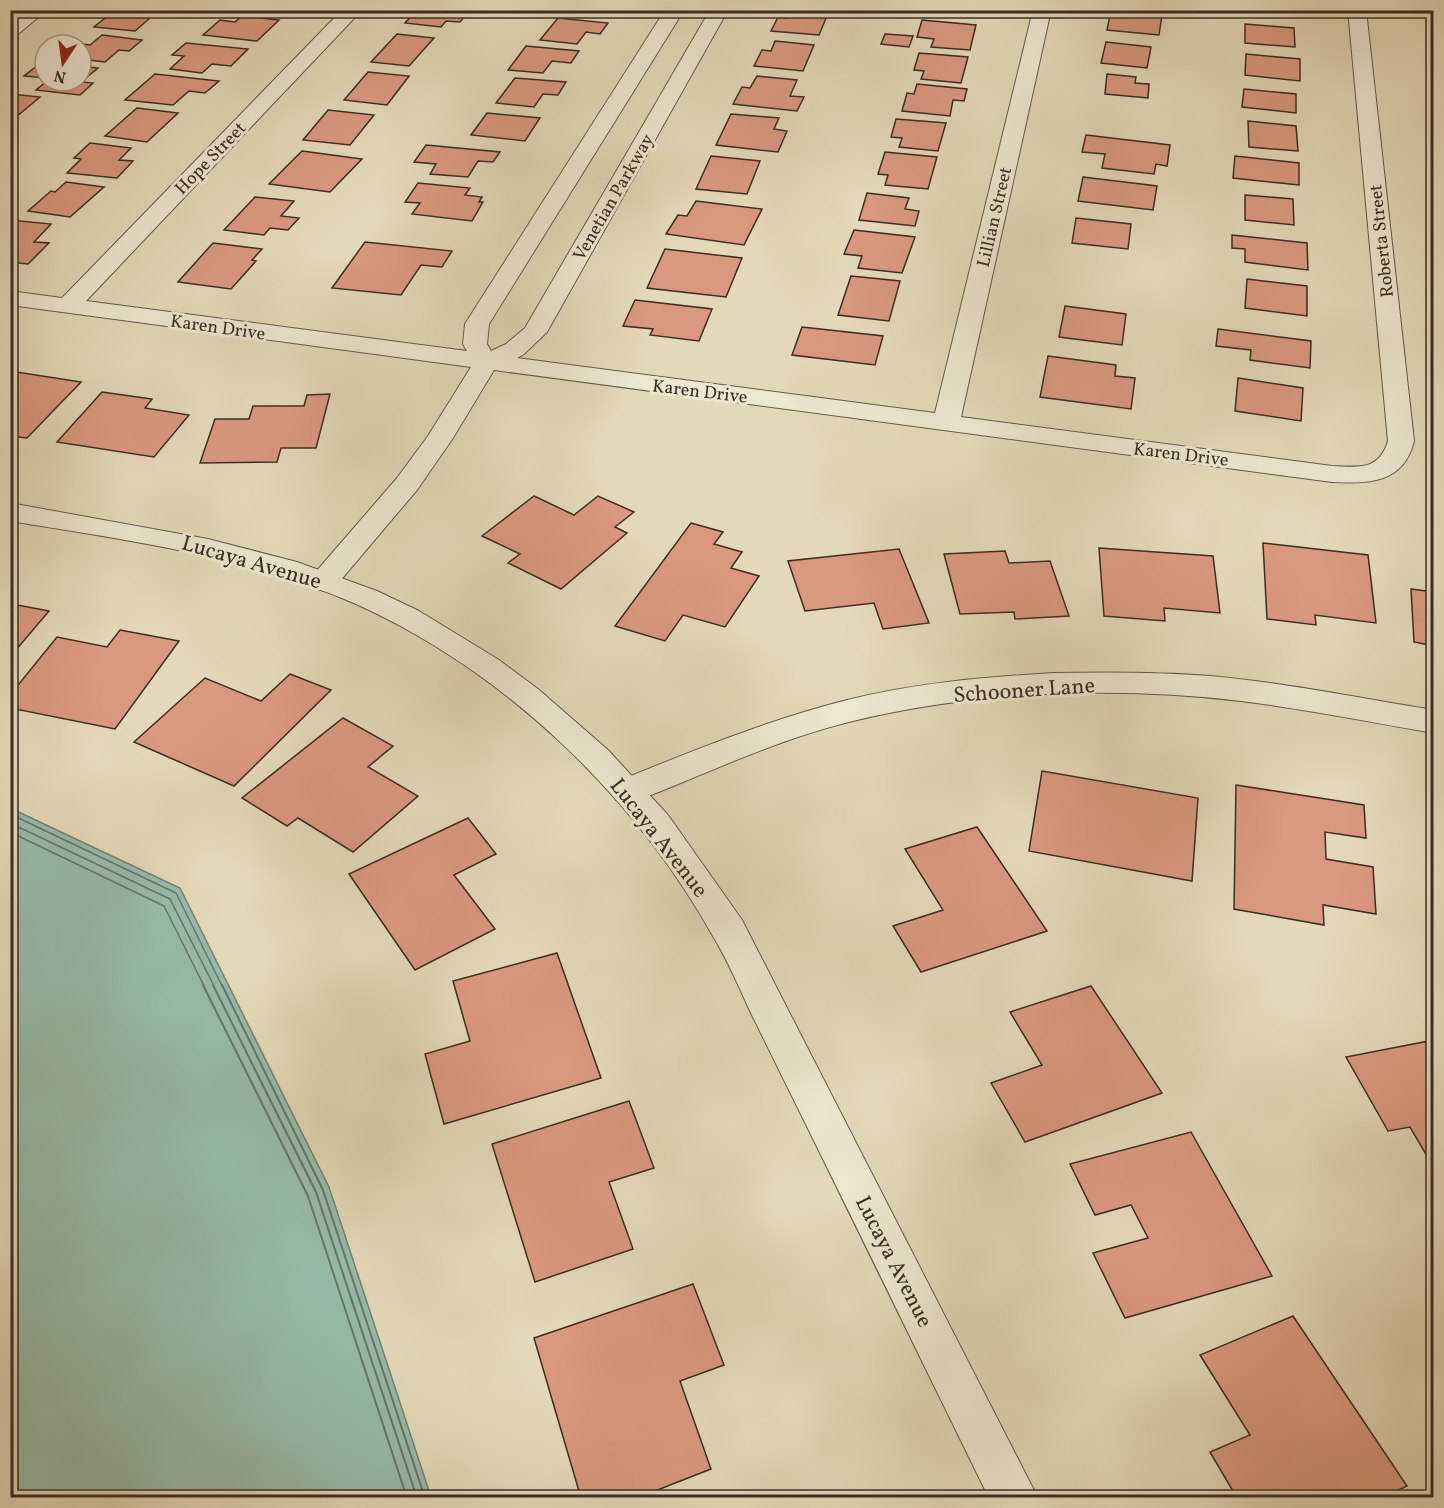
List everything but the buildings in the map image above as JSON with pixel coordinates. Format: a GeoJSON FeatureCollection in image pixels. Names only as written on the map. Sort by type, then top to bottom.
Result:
{"type":"FeatureCollection","features":[{"type":"Feature","properties":{"kind":"street"},"geometry":{"type":"LineString","coordinates":[[10,31],[38,10]]}},
{"type":"Feature","properties":{"kind":"street","name":"Hope Street"},"geometry":{"type":"LineString","coordinates":[[68,306],[353,10]]}},
{"type":"Feature","properties":{"kind":"street","name":"Venetian Parkway"},"geometry":{"type":"LineString","coordinates":[[675,10],[477,324],[475,344],[486,363],[514,349],[535,332],[719,10]]}},
{"type":"Feature","properties":{"kind":"street","name":"Lillian Street"},"geometry":{"type":"LineString","coordinates":[[946,424],[1042,10]]}},
{"type":"Feature","properties":{"kind":"street","name":"Roberta Street"},"geometry":{"type":"LineString","coordinates":[[1358,10],[1401,441],[1399,455],[1388,467]]}},
{"type":"Feature","properties":{"kind":"street"},"geometry":{"type":"LineString","coordinates":[[617,103],[663,109]]}},
{"type":"Feature","properties":{"kind":"street","name":"Karen Drive"},"geometry":{"type":"LineString","coordinates":[[10,298],[1332,474],[1366,474],[1388,467]]}},
{"type":"Feature","properties":{"kind":"street"},"geometry":{"type":"LineString","coordinates":[[324,581],[407,484],[440,438],[486,363]]}},
{"type":"Feature","properties":{"kind":"street","name":"Lucaya Avenue"},"geometry":{"type":"LineString","coordinates":[[10,512],[182,541],[324,581],[364,597],[416,624],[489,670],[585,748],[628,791],[685,862],[729,930],[1014,1497]]}},
{"type":"Feature","properties":{"kind":"street","name":"Schooner Lane"},"geometry":{"type":"LineString","coordinates":[[628,791],[770,734],[850,711],[933,696],[1014,687],[1097,683],[1180,685],[1257,694],[1434,722]]}},
{"type":"Feature","properties":{"kind":"water"},"geometry":{"type":"Polygon","coordinates":[[[10,808],[180,888],[329,1187],[431,1497],[11,1497],[10,808]]]}}]}
